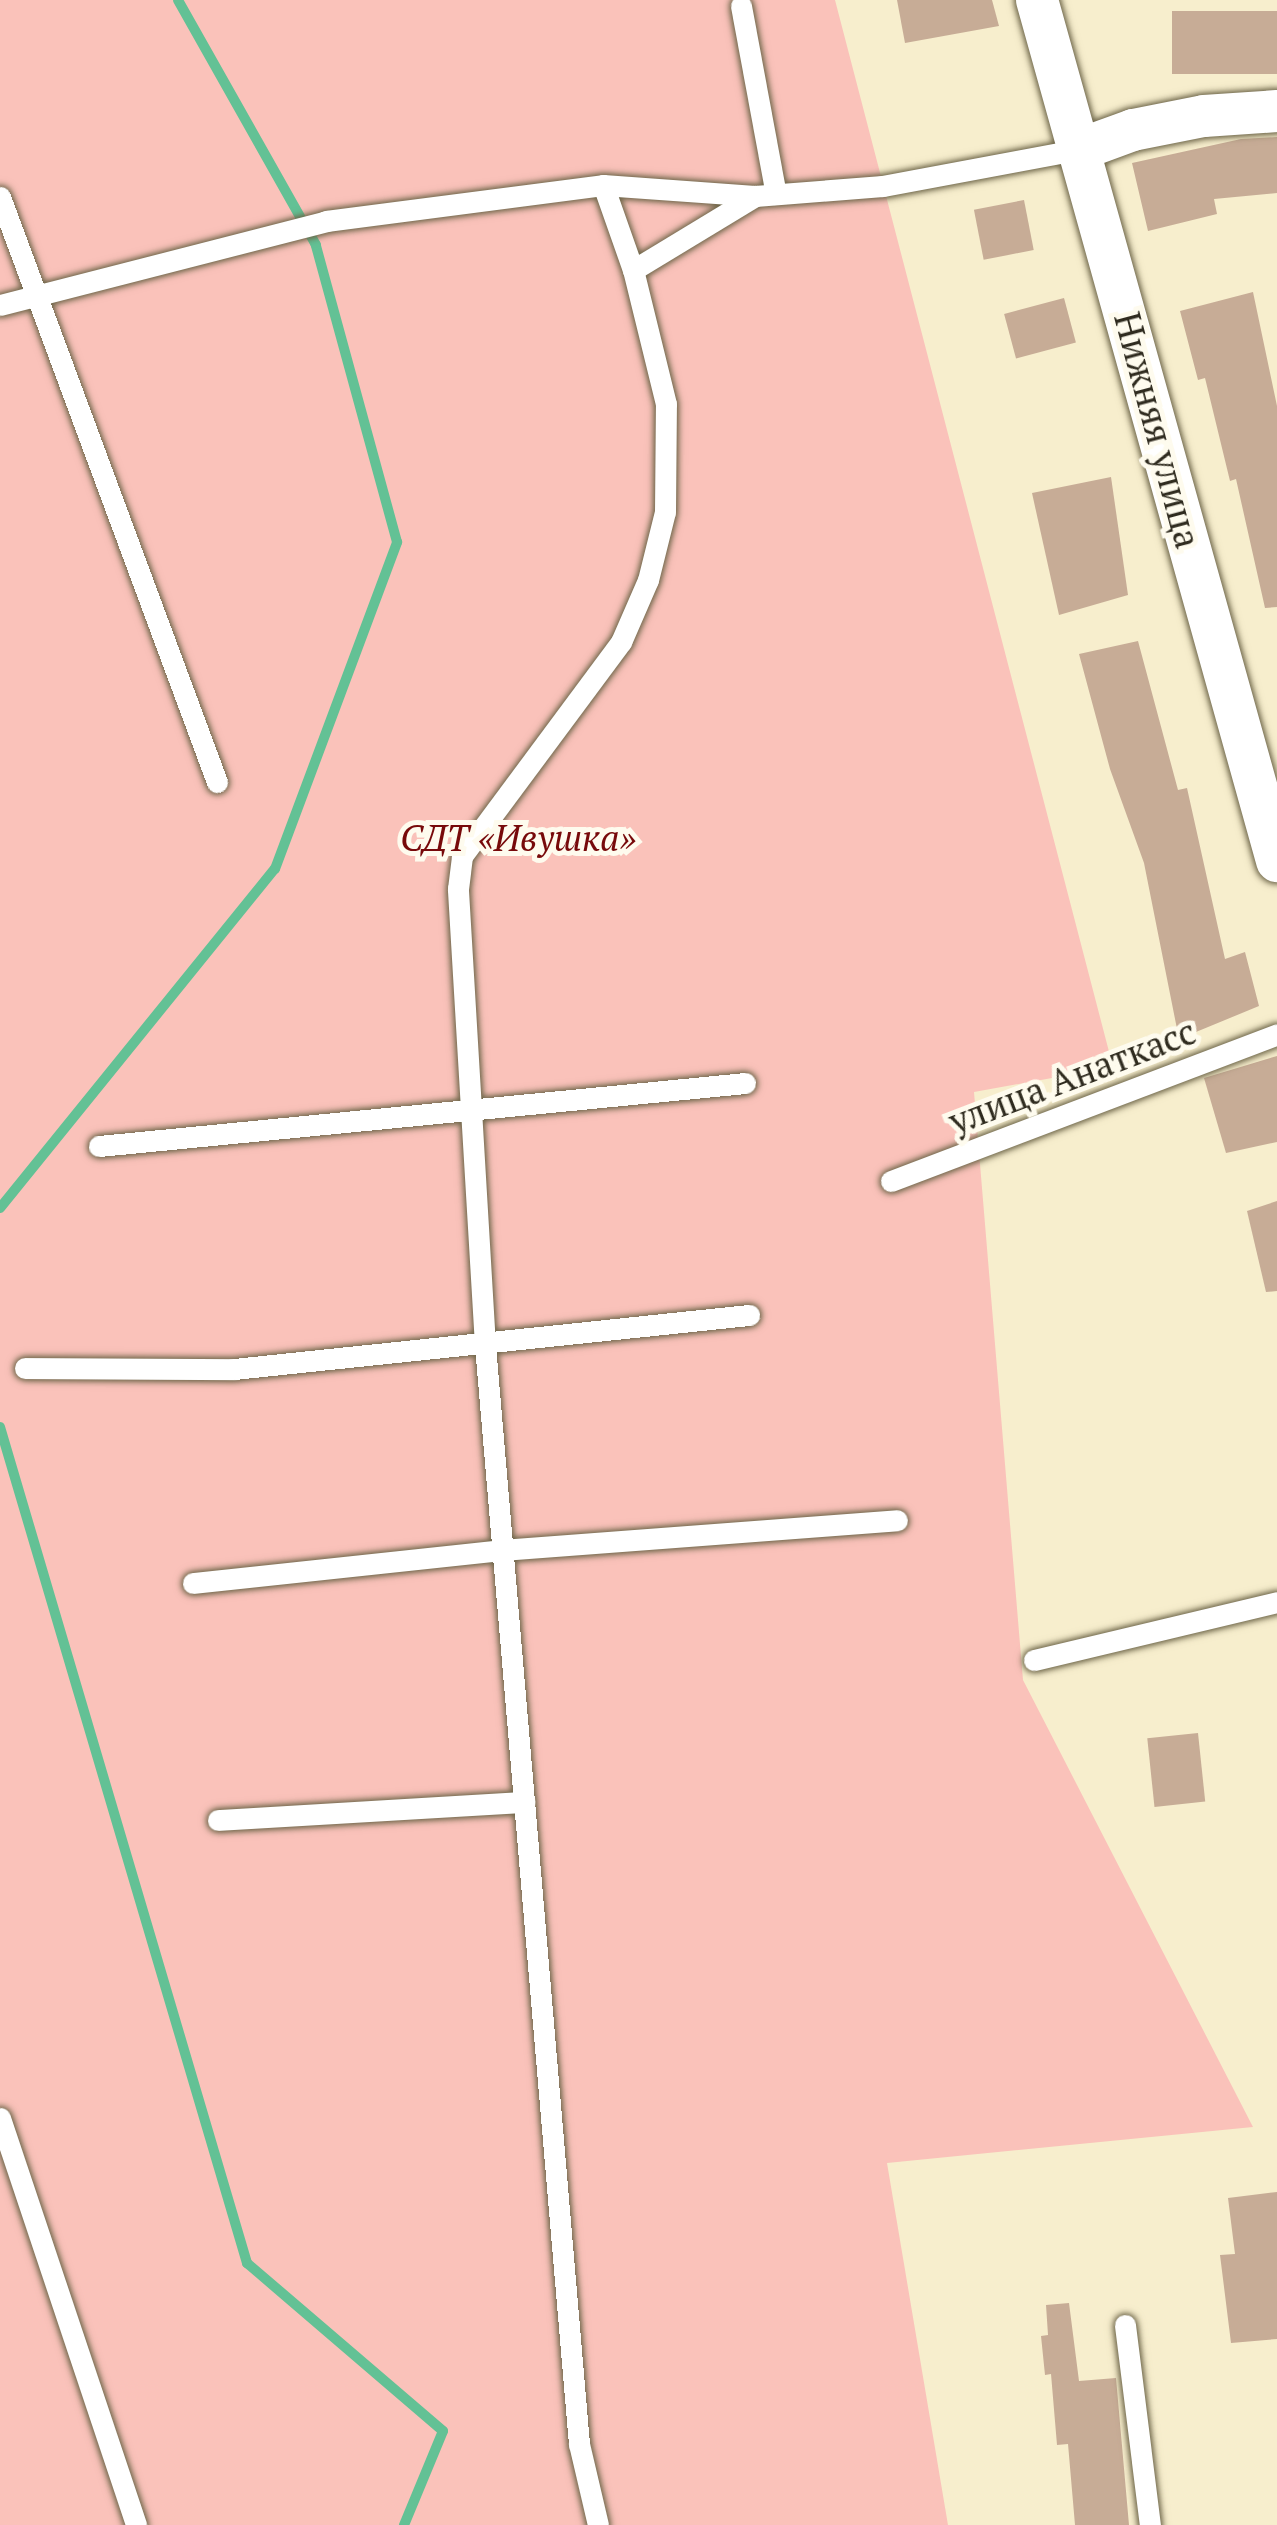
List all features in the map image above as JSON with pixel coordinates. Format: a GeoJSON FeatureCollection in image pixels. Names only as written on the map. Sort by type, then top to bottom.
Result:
{"type":"FeatureCollection","features":[{"type":"Feature","properties":{"kind":"street","name":"Нижняя улица"},"geometry":{"type":"LineString","coordinates":[[1037,0],[1277,861]]}},
{"type":"Feature","properties":{"kind":"street"},"geometry":{"type":"LineString","coordinates":[[1081,149],[1132,130],[1277,111]]}},
{"type":"Feature","properties":{"kind":"lane"},"geometry":{"type":"LineString","coordinates":[[742,6],[766,195]]}},
{"type":"Feature","properties":{"kind":"lane"},"geometry":{"type":"LineString","coordinates":[[0,305],[326,221],[603,185],[766,195],[883,186],[1081,149]]}},
{"type":"Feature","properties":{"kind":"lane"},"geometry":{"type":"LineString","coordinates":[[598,2525],[579,2444],[502,1550],[458,889],[462,856],[621,642],[648,580],[665,512],[666,404],[633,270],[603,185]]}},
{"type":"Feature","properties":{"kind":"lane"},"geometry":{"type":"LineString","coordinates":[[633,270],[766,195]]}},
{"type":"Feature","properties":{"kind":"lane"},"geometry":{"type":"LineString","coordinates":[[0,197],[217,782]]}},
{"type":"Feature","properties":{"kind":"lane","name":"улица Анаткасс"},"geometry":{"type":"LineString","coordinates":[[891,1181],[1277,1034]]}},
{"type":"Feature","properties":{"kind":"lane"},"geometry":{"type":"LineString","coordinates":[[99,1146],[472,1106],[745,1083]]}},
{"type":"Feature","properties":{"kind":"lane"},"geometry":{"type":"LineString","coordinates":[[25,1368],[234,1369],[749,1315]]}},
{"type":"Feature","properties":{"kind":"lane"},"geometry":{"type":"LineString","coordinates":[[193,1583],[502,1550],[897,1520]]}},
{"type":"Feature","properties":{"kind":"lane"},"geometry":{"type":"LineString","coordinates":[[1034,1660],[1277,1602]]}},
{"type":"Feature","properties":{"kind":"lane"},"geometry":{"type":"LineString","coordinates":[[218,1820],[524,1802]]}},
{"type":"Feature","properties":{"kind":"lane"},"geometry":{"type":"LineString","coordinates":[[0,2118],[136,2525]]}},
{"type":"Feature","properties":{"kind":"lane"},"geometry":{"type":"LineString","coordinates":[[1125,2325],[1150,2525]]}},
{"type":"Feature","properties":{"kind":"green space","name":"СДТ «Ивушка»"},"geometry":{"type":"Polygon","coordinates":[[[0,0],[835,0],[1113,1067],[974,1092],[1023,1680],[1253,2127],[887,2163],[948,2525],[0,2525],[0,0]]]}},
{"type":"Feature","properties":{"kind":"building"},"geometry":{"type":"Polygon","coordinates":[[[897,0],[992,0],[999,26],[905,43],[897,0]]]}},
{"type":"Feature","properties":{"kind":"building"},"geometry":{"type":"Polygon","coordinates":[[[1172,11],[1277,11],[1277,74],[1172,74],[1172,11]]]}},
{"type":"Feature","properties":{"kind":"building"},"geometry":{"type":"Polygon","coordinates":[[[1277,137],[1277,193],[1214,199],[1217,214],[1148,231],[1132,163],[1241,139],[1277,137]]]}},
{"type":"Feature","properties":{"kind":"building"},"geometry":{"type":"Polygon","coordinates":[[[1024,200],[1034,250],[984,260],[974,210],[1024,200]]]}},
{"type":"Feature","properties":{"kind":"building"},"geometry":{"type":"Polygon","coordinates":[[[1253,292],[1277,406],[1277,607],[1265,608],[1236,479],[1230,481],[1205,378],[1198,380],[1180,311],[1253,292]]]}},
{"type":"Feature","properties":{"kind":"building"},"geometry":{"type":"Polygon","coordinates":[[[1064,298],[1076,342],[1016,358],[1004,314],[1064,298]]]}},
{"type":"Feature","properties":{"kind":"building"},"geometry":{"type":"Polygon","coordinates":[[[1111,477],[1128,595],[1059,615],[1032,493],[1111,477]]]}},
{"type":"Feature","properties":{"kind":"building"},"geometry":{"type":"Polygon","coordinates":[[[1138,641],[1178,790],[1187,788],[1225,959],[1245,952],[1259,1006],[1179,1039],[1144,863],[1110,769],[1079,654],[1138,641]]]}},
{"type":"Feature","properties":{"kind":"building"},"geometry":{"type":"Polygon","coordinates":[[[1277,1056],[1277,1142],[1226,1153],[1204,1078],[1277,1056]]]}},
{"type":"Feature","properties":{"kind":"building"},"geometry":{"type":"Polygon","coordinates":[[[1277,1201],[1277,1291],[1266,1292],[1247,1211],[1277,1201]]]}},
{"type":"Feature","properties":{"kind":"building"},"geometry":{"type":"Polygon","coordinates":[[[1198,1733],[1205,1802],[1154,1807],[1147,1738],[1198,1733]]]}},
{"type":"Feature","properties":{"kind":"building"},"geometry":{"type":"Polygon","coordinates":[[[1277,2192],[1277,2339],[1231,2343],[1220,2255],[1235,2254],[1228,2198],[1277,2192]]]}},
{"type":"Feature","properties":{"kind":"building"},"geometry":{"type":"Polygon","coordinates":[[[1069,2303],[1079,2381],[1116,2378],[1129,2525],[1075,2525],[1068,2444],[1057,2445],[1051,2374],[1045,2375],[1041,2336],[1048,2335],[1046,2305],[1069,2303]]]}},
{"type":"Feature","properties":{"kind":"waterway"},"geometry":{"type":"LineString","coordinates":[[0,1208],[275,869],[397,542],[316,245],[178,0]]}},
{"type":"Feature","properties":{"kind":"waterway"},"geometry":{"type":"LineString","coordinates":[[0,1427],[247,2263],[443,2431],[404,2525]]}}]}
